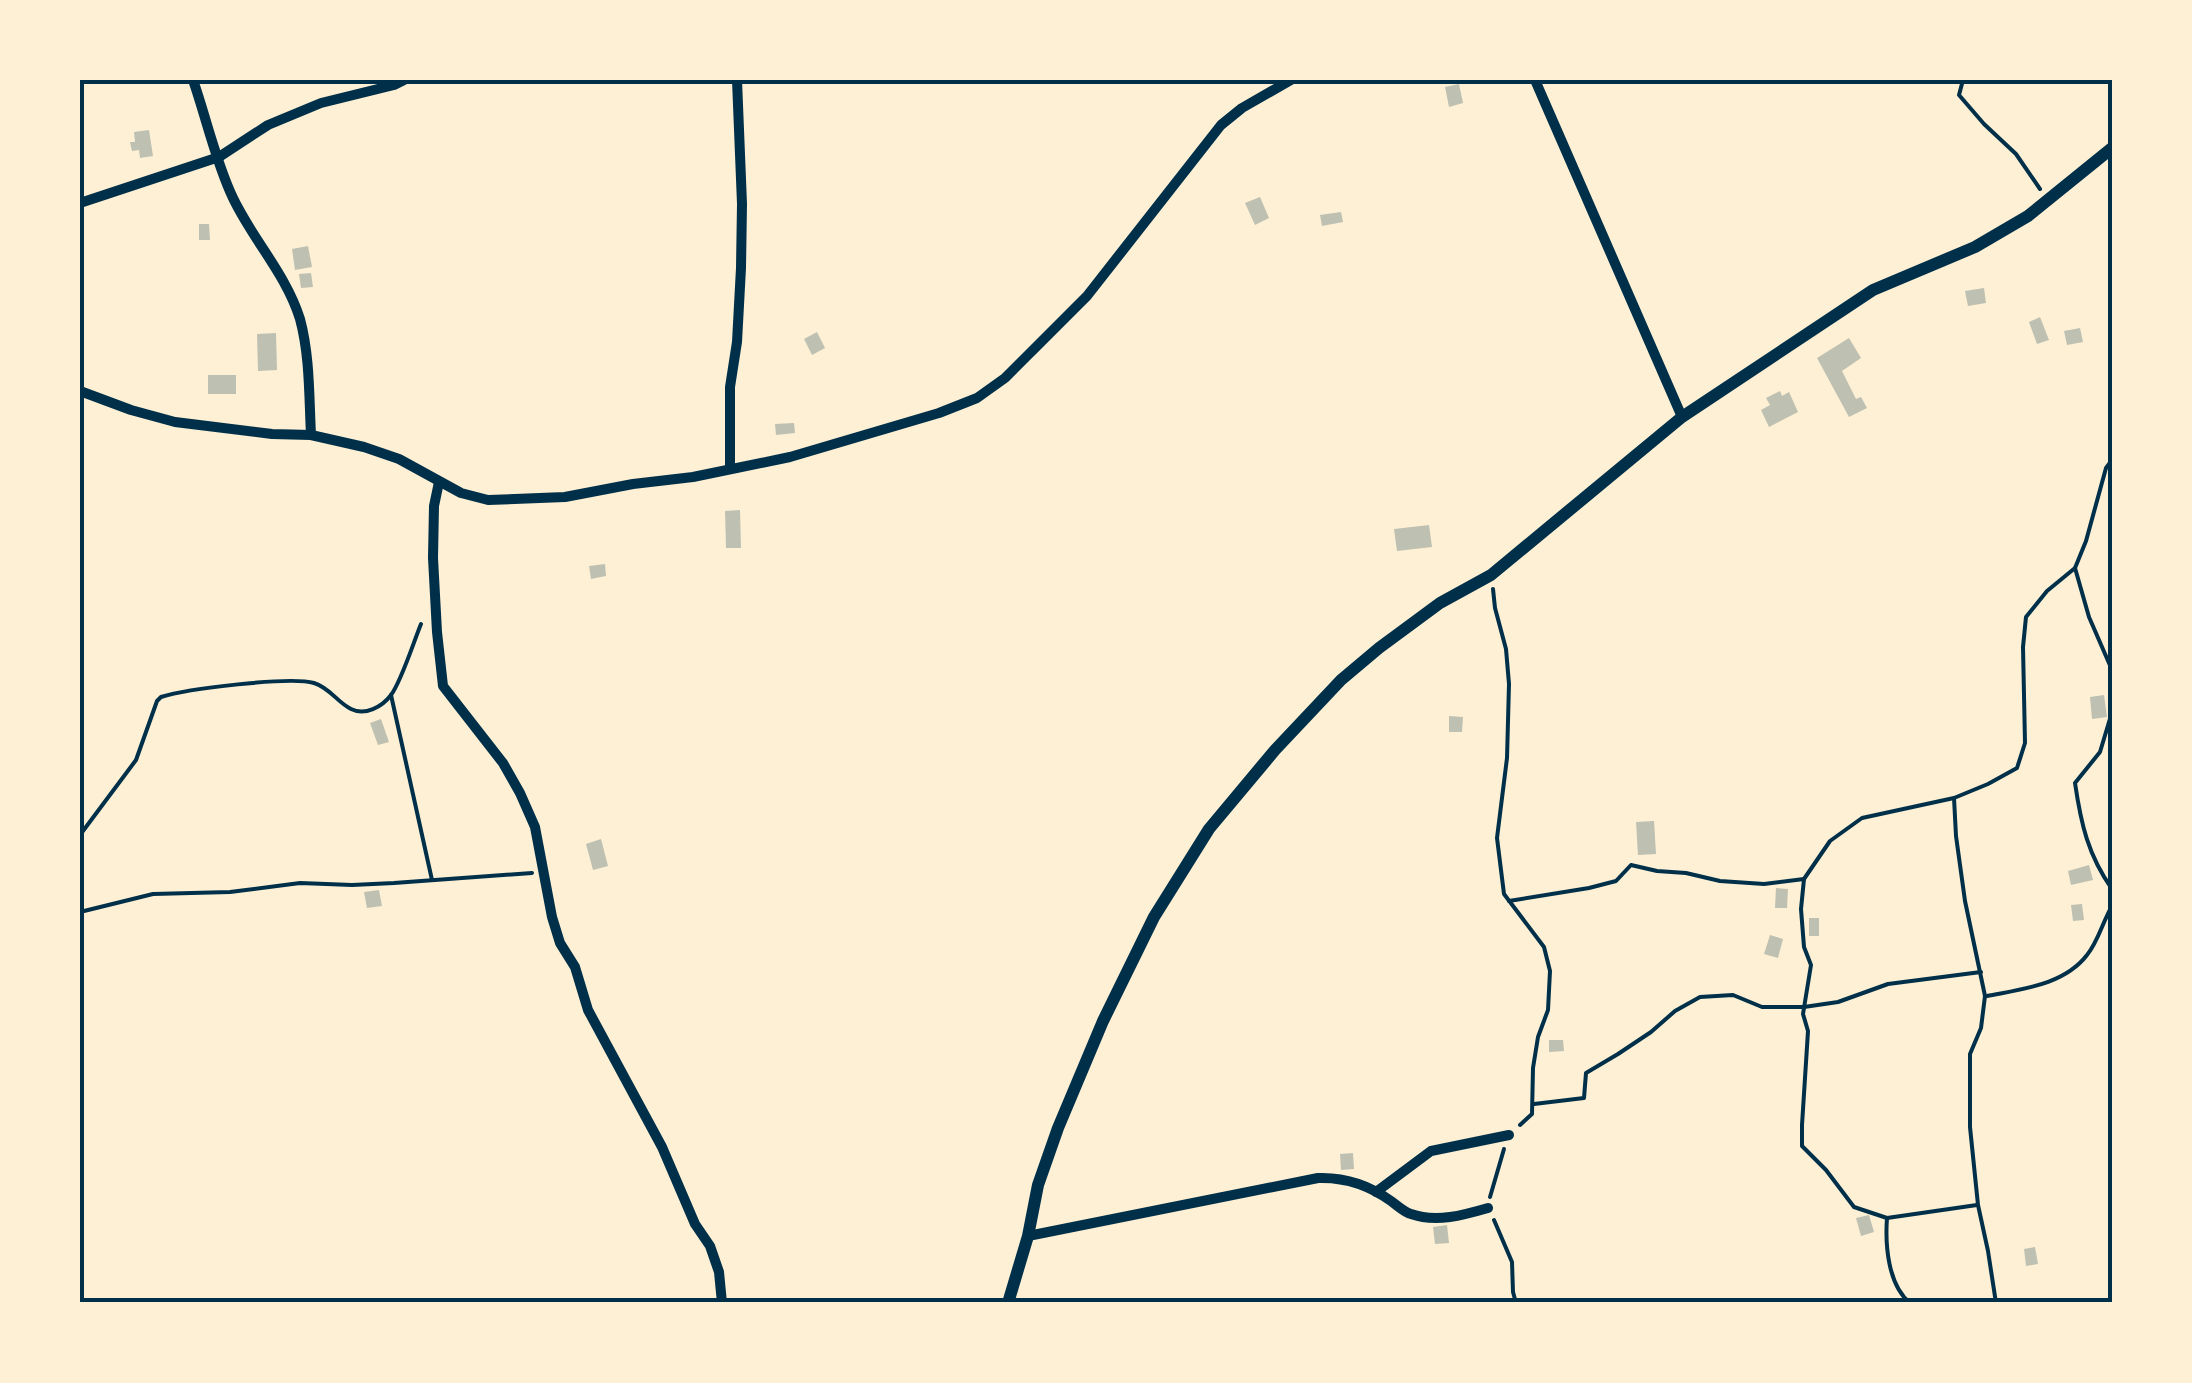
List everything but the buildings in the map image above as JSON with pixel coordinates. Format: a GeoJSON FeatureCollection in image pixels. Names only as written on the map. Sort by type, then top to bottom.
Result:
{"type":"FeatureCollection","features":[{"type":"Feature","properties":{"kind":"street"},"geometry":{"type":"LineString","coordinates":[[194,80],[234,199],[287,286],[299,316],[311,435]]}},
{"type":"Feature","properties":{"kind":"street"},"geometry":{"type":"LineString","coordinates":[[80,202],[219,157],[268,125],[320,103],[404,80]]}},
{"type":"Feature","properties":{"kind":"street"},"geometry":{"type":"LineString","coordinates":[[730,470],[730,387],[742,268],[737,80]]}},
{"type":"Feature","properties":{"kind":"street"},"geometry":{"type":"LineString","coordinates":[[80,390],[175,422],[311,435],[364,447],[400,459],[461,493],[488,500],[565,496],[790,457],[939,413],[976,398],[1005,378],[1088,296],[1221,125],[1291,80]]}},
{"type":"Feature","properties":{"kind":"street"},"geometry":{"type":"LineString","coordinates":[[1535,80],[1682,417]]}},
{"type":"Feature","properties":{"kind":"street"},"geometry":{"type":"LineString","coordinates":[[1008,1303],[1038,1185],[1058,1128],[1103,1021],[1154,917],[1210,829],[1275,750],[1341,680],[1440,604],[1491,574],[1682,417],[1873,290],[1975,247],[2028,216],[2112,148]]}},
{"type":"Feature","properties":{"kind":"street"},"geometry":{"type":"LineString","coordinates":[[439,482],[434,506],[434,594],[441,678],[504,763],[536,827],[560,943],[575,968],[588,1010],[662,1148],[695,1224],[710,1246],[719,1272],[722,1303]]}},
{"type":"Feature","properties":{"kind":"street"},"geometry":{"type":"LineString","coordinates":[[1376,1192],[1431,1152],[1509,1135]]}},
{"type":"Feature","properties":{"kind":"street"},"geometry":{"type":"LineString","coordinates":[[1028,1236],[1332,1177],[1360,1183],[1408,1214],[1431,1218],[1460,1216],[1488,1208]]}},
{"type":"Feature","properties":{"kind":"path"},"geometry":{"type":"LineString","coordinates":[[1962,80],[1959,95],[2016,154],[2048,200]]}},
{"type":"Feature","properties":{"kind":"path"},"geometry":{"type":"LineString","coordinates":[[1978,1205],[1887,1218],[1854,1206],[1802,1146],[1808,1031],[1804,1007],[1811,965],[1804,947],[1800,908],[1804,879],[1830,841],[1862,818],[1954,798],[2017,768],[2025,743],[2022,647],[2026,617],[2047,591],[2075,568],[2106,468],[2112,460]]}},
{"type":"Feature","properties":{"kind":"path"},"geometry":{"type":"LineString","coordinates":[[2075,568],[2112,670]]}},
{"type":"Feature","properties":{"kind":"path"},"geometry":{"type":"LineString","coordinates":[[1491,574],[1509,684],[1497,838],[1504,894],[1544,946],[1550,971],[1548,1010],[1533,1068],[1532,1114],[1509,1135],[1488,1208],[1512,1262],[1516,1303]]}},
{"type":"Feature","properties":{"kind":"path"},"geometry":{"type":"LineString","coordinates":[[80,834],[136,760],[161,697],[217,688],[306,682],[327,689],[346,707],[362,712],[376,708],[391,694],[434,594]]}},
{"type":"Feature","properties":{"kind":"path"},"geometry":{"type":"LineString","coordinates":[[391,694],[432,880]]}},
{"type":"Feature","properties":{"kind":"path"},"geometry":{"type":"LineString","coordinates":[[2112,712],[2100,752],[2075,784],[2081,825],[2096,867],[2112,889]]}},
{"type":"Feature","properties":{"kind":"path"},"geometry":{"type":"LineString","coordinates":[[1954,798],[1965,900],[1986,996],[1981,1028],[1970,1054],[1970,1127],[1978,1205],[1996,1303]]}},
{"type":"Feature","properties":{"kind":"path"},"geometry":{"type":"LineString","coordinates":[[1509,901],[1616,880],[1631,865],[1720,881],[1764,884],[1804,879]]}},
{"type":"Feature","properties":{"kind":"path"},"geometry":{"type":"LineString","coordinates":[[80,912],[153,894],[230,892],[300,882],[352,885],[545,872]]}},
{"type":"Feature","properties":{"kind":"path"},"geometry":{"type":"LineString","coordinates":[[1986,996],[2036,986],[2064,975],[2087,956],[2112,906]]}},
{"type":"Feature","properties":{"kind":"path"},"geometry":{"type":"LineString","coordinates":[[1532,1104],[1584,1098],[1586,1074],[1700,997],[1733,995],[1762,1006],[1804,1007],[1838,1002],[1888,984],[1980,972]]}},
{"type":"Feature","properties":{"kind":"path"},"geometry":{"type":"LineString","coordinates":[[1887,1218],[1885,1248],[1902,1296],[1910,1303]]}}]}
